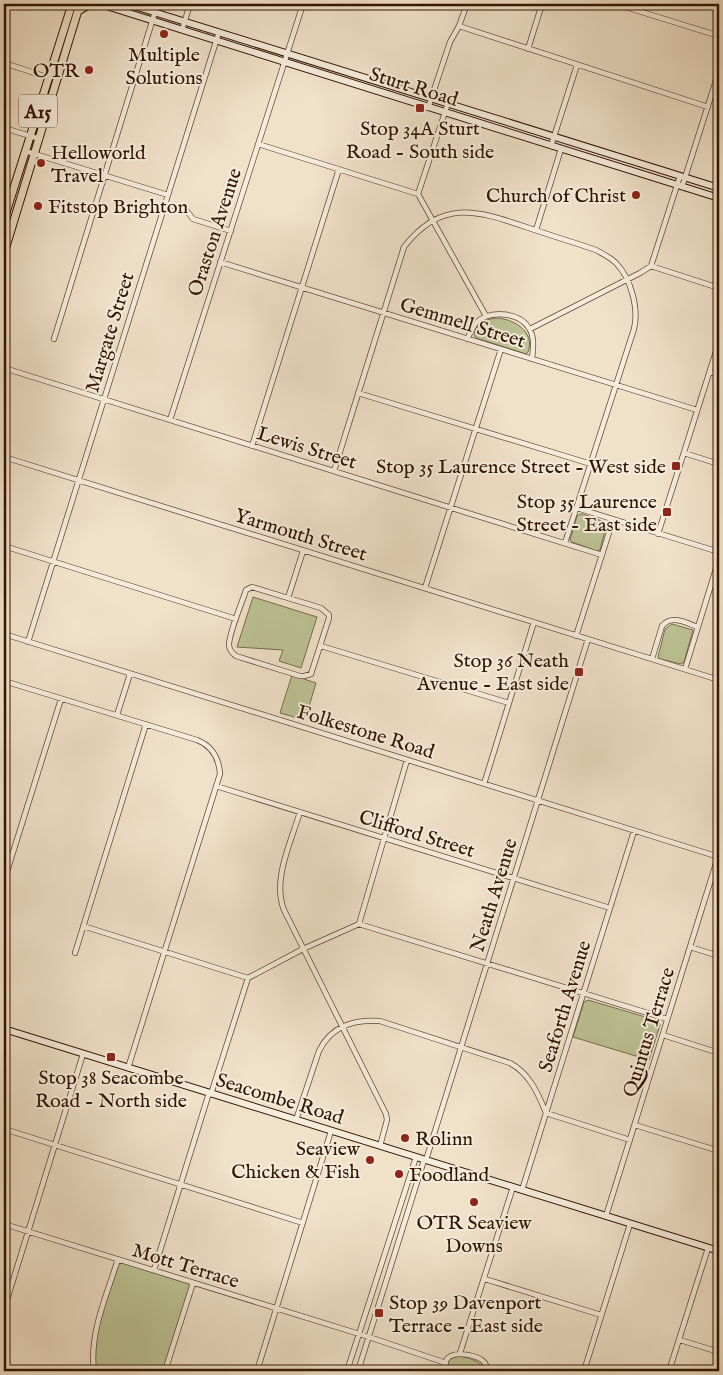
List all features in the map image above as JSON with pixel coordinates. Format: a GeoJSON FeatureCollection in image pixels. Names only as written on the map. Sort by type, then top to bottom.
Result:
{"type":"FeatureCollection","features":[{"type":"Feature","properties":{"kind":"main road","name":"A15"},"geometry":{"type":"LineString","coordinates":[[4,218],[72,4]]}},
{"type":"Feature","properties":{"kind":"main road","name":"A15"},"geometry":{"type":"LineString","coordinates":[[4,253],[80,4]]}},
{"type":"Feature","properties":{"kind":"main road"},"geometry":{"type":"LineString","coordinates":[[78,12],[90,4]]}},
{"type":"Feature","properties":{"kind":"main road","name":"Sturt Road"},"geometry":{"type":"LineString","coordinates":[[100,4],[719,198]]}},
{"type":"Feature","properties":{"kind":"main road","name":"Sturt Road"},"geometry":{"type":"LineString","coordinates":[[128,4],[719,188]]}},
{"type":"Feature","properties":{"kind":"main road","name":"Seacombe Road"},"geometry":{"type":"LineString","coordinates":[[4,1029],[719,1252]]}},
{"type":"Feature","properties":{"kind":"street"},"geometry":{"type":"LineString","coordinates":[[182,30],[190,4]]}},
{"type":"Feature","properties":{"kind":"street","name":"Oraston Avenue"},"geometry":{"type":"LineString","coordinates":[[170,420],[303,4]]}},
{"type":"Feature","properties":{"kind":"street"},"geometry":{"type":"LineString","coordinates":[[428,108],[450,42],[459,26],[467,4]]}},
{"type":"Feature","properties":{"kind":"street"},"geometry":{"type":"LineString","coordinates":[[528,49],[542,4]]}},
{"type":"Feature","properties":{"kind":"street"},"geometry":{"type":"LineString","coordinates":[[616,4],[719,36]]}},
{"type":"Feature","properties":{"kind":"street"},"geometry":{"type":"LineString","coordinates":[[54,339],[155,12]]}},
{"type":"Feature","properties":{"kind":"street"},"geometry":{"type":"LineString","coordinates":[[459,26],[708,107]]}},
{"type":"Feature","properties":{"kind":"street","name":"Margate Street"},"geometry":{"type":"LineString","coordinates":[[28,642],[219,32]]}},
{"type":"Feature","properties":{"kind":"street"},"geometry":{"type":"LineString","coordinates":[[4,63],[58,80]]}},
{"type":"Feature","properties":{"kind":"street"},"geometry":{"type":"LineString","coordinates":[[552,146],[577,65]]}},
{"type":"Feature","properties":{"kind":"street"},"geometry":{"type":"LineString","coordinates":[[530,328],[650,266],[708,107],[719,71]]}},
{"type":"Feature","properties":{"kind":"street"},"geometry":{"type":"LineString","coordinates":[[418,194],[448,103]]}},
{"type":"Feature","properties":{"kind":"street"},"geometry":{"type":"LineString","coordinates":[[4,128],[40,139]]}},
{"type":"Feature","properties":{"kind":"street"},"geometry":{"type":"LineString","coordinates":[[258,144],[418,194],[486,316]]}},
{"type":"Feature","properties":{"kind":"street"},"geometry":{"type":"LineString","coordinates":[[536,230],[561,149]]}},
{"type":"Feature","properties":{"kind":"street"},"geometry":{"type":"LineString","coordinates":[[25,151],[168,195]]}},
{"type":"Feature","properties":{"kind":"street"},"geometry":{"type":"LineString","coordinates":[[252,446],[338,169]]}},
{"type":"Feature","properties":{"kind":"street"},"geometry":{"type":"LineString","coordinates":[[165,203],[186,210],[193,219],[230,230]]}},
{"type":"Feature","properties":{"kind":"street"},"geometry":{"type":"LineString","coordinates":[[334,471],[404,247],[413,236],[433,220],[448,214],[467,212],[488,214],[596,250],[617,264],[627,279],[635,303],[636,321],[566,544]]}},
{"type":"Feature","properties":{"kind":"street","name":"Gemmell Street"},"geometry":{"type":"LineString","coordinates":[[220,262],[697,410]]}},
{"type":"Feature","properties":{"kind":"street"},"geometry":{"type":"LineString","coordinates":[[650,266],[719,288]]}},
{"type":"Feature","properties":{"kind":"street"},"geometry":{"type":"LineString","coordinates":[[467,339],[475,323],[486,316],[501,314],[519,320],[530,328],[534,344],[532,359]]}},
{"type":"Feature","properties":{"kind":"street"},"geometry":{"type":"LineString","coordinates":[[658,534],[719,342]]}},
{"type":"Feature","properties":{"kind":"street"},"geometry":{"type":"LineString","coordinates":[[424,588],[501,349]]}},
{"type":"Feature","properties":{"kind":"street","name":"Lewis Street"},"geometry":{"type":"LineString","coordinates":[[4,368],[602,555]]}},
{"type":"Feature","properties":{"kind":"street"},"geometry":{"type":"LineString","coordinates":[[710,372],[719,375]]}},
{"type":"Feature","properties":{"kind":"street"},"geometry":{"type":"LineString","coordinates":[[358,393],[591,464]]}},
{"type":"Feature","properties":{"kind":"street"},"geometry":{"type":"LineString","coordinates":[[684,453],[719,464]]}},
{"type":"Feature","properties":{"kind":"street","name":"Yarmouth Street"},"geometry":{"type":"LineString","coordinates":[[4,457],[719,680]]}},
{"type":"Feature","properties":{"kind":"street"},"geometry":{"type":"LineString","coordinates":[[576,508],[719,552]]}},
{"type":"Feature","properties":{"kind":"street"},"geometry":{"type":"LineString","coordinates":[[576,636],[613,520]]}},
{"type":"Feature","properties":{"kind":"street"},"geometry":{"type":"LineString","coordinates":[[4,546],[236,619]]}},
{"type":"Feature","properties":{"kind":"street"},"geometry":{"type":"LineString","coordinates":[[288,598],[304,550]]}},
{"type":"Feature","properties":{"kind":"street"},"geometry":{"type":"LineString","coordinates":[[685,669],[719,559]]}},
{"type":"Feature","properties":{"kind":"street"},"geometry":{"type":"LineString","coordinates":[[252,587],[321,608],[327,612],[329,618],[313,671],[309,675],[300,676],[236,656],[230,649],[229,643],[236,619],[248,588],[252,587]]}},
{"type":"Feature","properties":{"kind":"street"},"geometry":{"type":"LineString","coordinates":[[652,659],[662,626],[666,622],[676,619],[698,627]]}},
{"type":"Feature","properties":{"kind":"street"},"geometry":{"type":"LineString","coordinates":[[484,784],[534,622]]}},
{"type":"Feature","properties":{"kind":"street","name":"Folkestone Road"},"geometry":{"type":"LineString","coordinates":[[4,634],[719,857]]}},
{"type":"Feature","properties":{"kind":"street","name":"Neath Avenue"},"geometry":{"type":"LineString","coordinates":[[358,1371],[462,1046],[588,639]]}},
{"type":"Feature","properties":{"kind":"street"},"geometry":{"type":"LineString","coordinates":[[321,646],[509,703]]}},
{"type":"Feature","properties":{"kind":"street"},"geometry":{"type":"LineString","coordinates":[[117,716],[130,674]]}},
{"type":"Feature","properties":{"kind":"street"},"geometry":{"type":"LineString","coordinates":[[4,681],[202,742],[212,749],[219,765],[220,774],[128,1068]]}},
{"type":"Feature","properties":{"kind":"street"},"geometry":{"type":"LineString","coordinates":[[4,881],[61,699]]}},
{"type":"Feature","properties":{"kind":"street"},"geometry":{"type":"LineString","coordinates":[[75,952],[146,724]]}},
{"type":"Feature","properties":{"kind":"street"},"geometry":{"type":"LineString","coordinates":[[359,924],[383,838],[408,760]]}},
{"type":"Feature","properties":{"kind":"street","name":"Clifford Street"},"geometry":{"type":"LineString","coordinates":[[216,786],[610,908]]}},
{"type":"Feature","properties":{"kind":"street"},"geometry":{"type":"LineString","coordinates":[[300,812],[280,878],[279,892],[284,910],[387,1117],[380,1146]]}},
{"type":"Feature","properties":{"kind":"street","name":"Seaforth Avenue"},"geometry":{"type":"LineString","coordinates":[[522,1190],[634,831]]}},
{"type":"Feature","properties":{"kind":"street"},"geometry":{"type":"LineString","coordinates":[[4,855],[11,858]]}},
{"type":"Feature","properties":{"kind":"street","name":"Quintus Terrace"},"geometry":{"type":"LineString","coordinates":[[606,1216],[719,857]]}},
{"type":"Feature","properties":{"kind":"street"},"geometry":{"type":"LineString","coordinates":[[154,1270],[180,1184],[248,978],[304,949],[359,924],[668,1020]]}},
{"type":"Feature","properties":{"kind":"street"},"geometry":{"type":"LineString","coordinates":[[83,926],[248,978]]}},
{"type":"Feature","properties":{"kind":"street"},"geometry":{"type":"LineString","coordinates":[[690,947],[719,956]]}},
{"type":"Feature","properties":{"kind":"street"},"geometry":{"type":"LineString","coordinates":[[296,1120],[319,1051],[327,1038],[342,1026],[364,1020],[380,1020],[505,1060],[521,1069],[539,1096],[546,1113],[630,1140]]}},
{"type":"Feature","properties":{"kind":"street"},"geometry":{"type":"LineString","coordinates":[[663,1035],[719,1053]]}},
{"type":"Feature","properties":{"kind":"street"},"geometry":{"type":"LineString","coordinates":[[4,1314],[83,1054]]}},
{"type":"Feature","properties":{"kind":"street"},"geometry":{"type":"LineString","coordinates":[[635,1125],[719,1151]]}},
{"type":"Feature","properties":{"kind":"street"},"geometry":{"type":"LineString","coordinates":[[4,1129],[303,1223]]}},
{"type":"Feature","properties":{"kind":"street"},"geometry":{"type":"LineString","coordinates":[[257,1371],[331,1131]]}},
{"type":"Feature","properties":{"kind":"street"},"geometry":{"type":"LineString","coordinates":[[347,1371],[416,1157]]}},
{"type":"Feature","properties":{"kind":"street"},"geometry":{"type":"LineString","coordinates":[[460,1353],[513,1187]]}},
{"type":"Feature","properties":{"kind":"street","name":"Mott Terrace"},"geometry":{"type":"LineString","coordinates":[[4,1224],[277,1308],[446,1363]]}},
{"type":"Feature","properties":{"kind":"street"},"geometry":{"type":"LineString","coordinates":[[584,1371],[630,1224]]}},
{"type":"Feature","properties":{"kind":"street"},"geometry":{"type":"LineString","coordinates":[[669,1371],[708,1248]]}},
{"type":"Feature","properties":{"kind":"street"},"geometry":{"type":"LineString","coordinates":[[94,1371],[92,1357],[95,1334],[118,1260]]}},
{"type":"Feature","properties":{"kind":"street"},"geometry":{"type":"LineString","coordinates":[[484,1279],[601,1315]]}},
{"type":"Feature","properties":{"kind":"street"},"geometry":{"type":"LineString","coordinates":[[166,1371],[193,1283]]}},
{"type":"Feature","properties":{"kind":"street"},"geometry":{"type":"LineString","coordinates":[[680,1340],[719,1352]]}},
{"type":"Feature","properties":{"kind":"street"},"geometry":{"type":"LineString","coordinates":[[443,1371],[450,1357],[460,1353],[482,1361],[486,1365],[487,1371]]}},
{"type":"Feature","properties":{"kind":"green space"},"geometry":{"type":"Polygon","coordinates":[[[495,318],[515,323],[526,332],[530,345],[526,354],[476,338],[474,335],[478,325],[495,318]]]}},
{"type":"Feature","properties":{"kind":"green space"},"geometry":{"type":"Polygon","coordinates":[[[580,514],[607,523],[600,550],[597,551],[570,540],[577,516],[580,514]]]}},
{"type":"Feature","properties":{"kind":"green space"},"geometry":{"type":"Polygon","coordinates":[[[253,597],[317,617],[301,668],[279,661],[283,650],[237,647],[253,597]]]}},
{"type":"Feature","properties":{"kind":"green space"},"geometry":{"type":"Polygon","coordinates":[[[672,624],[693,630],[684,662],[681,664],[658,657],[665,629],[672,624]]]}},
{"type":"Feature","properties":{"kind":"green space"},"geometry":{"type":"Polygon","coordinates":[[[292,675],[316,683],[305,720],[280,713],[292,675]]]}},
{"type":"Feature","properties":{"kind":"green space"},"geometry":{"type":"Polygon","coordinates":[[[588,1000],[659,1021],[660,1025],[649,1060],[573,1037],[584,1002],[588,1000]]]}},
{"type":"Feature","properties":{"kind":"green space"},"geometry":{"type":"Polygon","coordinates":[[[119,1261],[192,1284],[164,1371],[96,1371],[95,1357],[98,1329],[105,1301],[119,1261]]]}},
{"type":"Feature","properties":{"kind":"green space"},"geometry":{"type":"Polygon","coordinates":[[[455,1356],[477,1362],[483,1367],[484,1371],[446,1371],[449,1360],[455,1356]]]}},
{"type":"Feature","properties":{"kind":"place","name":"Multiple Solutions"},"geometry":{"type":"Point","coordinates":[164,34]}},
{"type":"Feature","properties":{"kind":"place","name":"OTR"},"geometry":{"type":"Point","coordinates":[89,70]}},
{"type":"Feature","properties":{"kind":"place","name":"Stop 34A Sturt Road - South side"},"geometry":{"type":"Point","coordinates":[420,108]}},
{"type":"Feature","properties":{"kind":"place","name":"Helloworld Travel"},"geometry":{"type":"Point","coordinates":[41,163]}},
{"type":"Feature","properties":{"kind":"place","name":"Church of Christ"},"geometry":{"type":"Point","coordinates":[636,195]}},
{"type":"Feature","properties":{"kind":"place","name":"Fitstop Brighton"},"geometry":{"type":"Point","coordinates":[38,206]}},
{"type":"Feature","properties":{"kind":"place","name":"Stop 35 Laurence Street - West side"},"geometry":{"type":"Point","coordinates":[676,466]}},
{"type":"Feature","properties":{"kind":"place","name":"Stop 35 Laurence Street - East side"},"geometry":{"type":"Point","coordinates":[667,512]}},
{"type":"Feature","properties":{"kind":"place","name":"Stop 36 Neath Avenue - East side"},"geometry":{"type":"Point","coordinates":[579,672]}},
{"type":"Feature","properties":{"kind":"place","name":"Stop 38 Seacombe Road - North side"},"geometry":{"type":"Point","coordinates":[111,1057]}},
{"type":"Feature","properties":{"kind":"place","name":"Rolinn"},"geometry":{"type":"Point","coordinates":[405,1138]}},
{"type":"Feature","properties":{"kind":"place","name":"Seaview Chicken & Fish"},"geometry":{"type":"Point","coordinates":[370,1160]}},
{"type":"Feature","properties":{"kind":"place","name":"Foodland"},"geometry":{"type":"Point","coordinates":[399,1174]}},
{"type":"Feature","properties":{"kind":"place","name":"OTR Seaview Downs"},"geometry":{"type":"Point","coordinates":[474,1202]}},
{"type":"Feature","properties":{"kind":"place","name":"Stop 39 Davenport Terrace - East side"},"geometry":{"type":"Point","coordinates":[379,1313]}}]}
